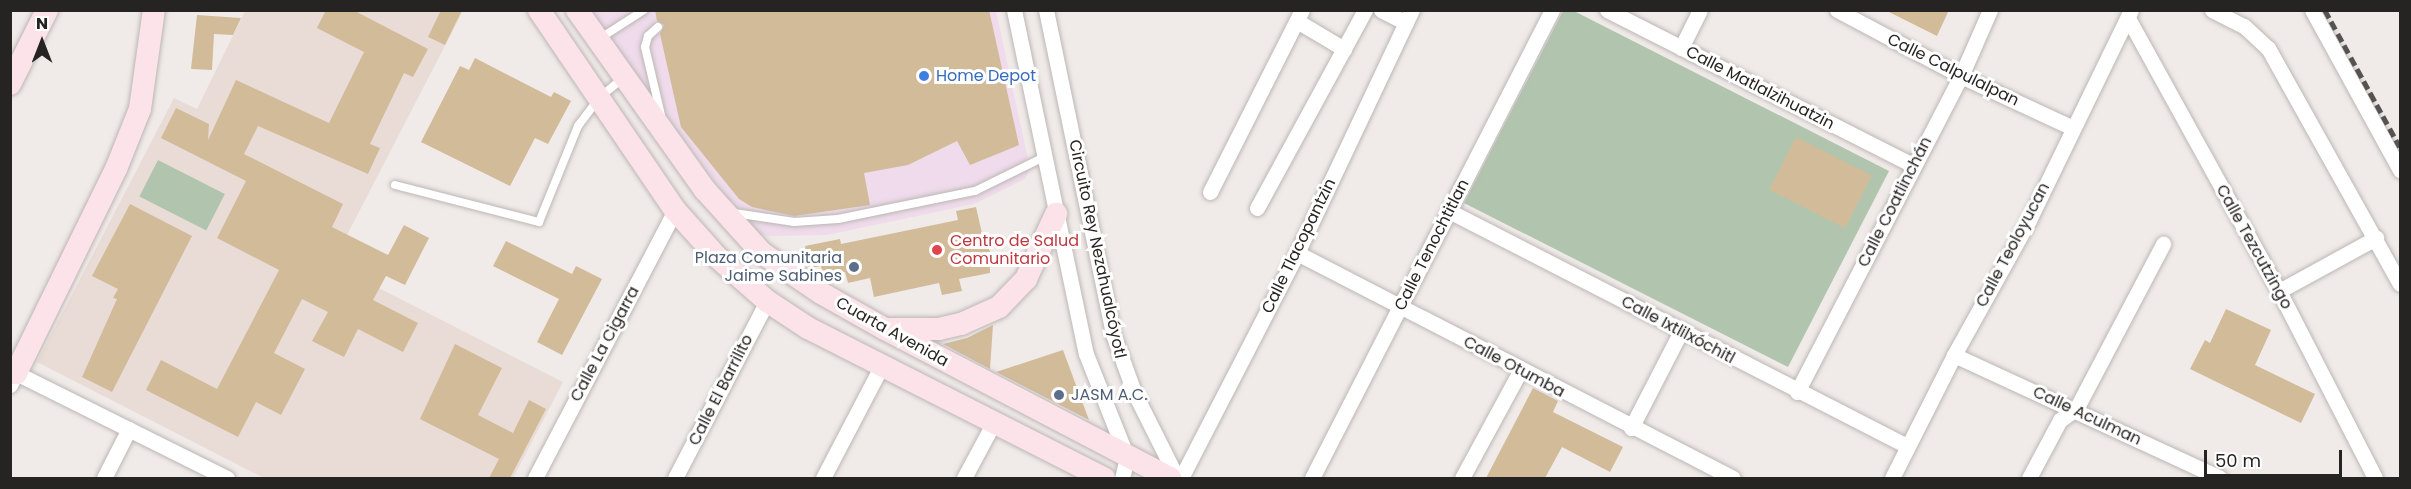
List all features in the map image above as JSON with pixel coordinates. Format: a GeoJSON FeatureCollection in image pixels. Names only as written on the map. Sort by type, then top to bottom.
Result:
{"type":"FeatureCollection","features":[{"type":"Feature","properties":{"kind":"main road"},"geometry":{"type":"LineString","coordinates":[[10,84],[46,10]]}},
{"type":"Feature","properties":{"kind":"main road"},"geometry":{"type":"LineString","coordinates":[[12,376],[116,169],[140,109],[154,10]]}},
{"type":"Feature","properties":{"kind":"main road","name":"Cuarta Avenida"},"geometry":{"type":"LineString","coordinates":[[539,10],[675,210],[717,257],[767,301],[808,328],[1104,478]]}},
{"type":"Feature","properties":{"kind":"main road","name":"Cuarta Avenida"},"geometry":{"type":"LineString","coordinates":[[577,10],[665,134],[724,211],[762,253],[794,276],[1124,468],[1170,478]]}},
{"type":"Feature","properties":{"kind":"main road"},"geometry":{"type":"LineString","coordinates":[[570,56],[598,40]]}},
{"type":"Feature","properties":{"kind":"main road"},"geometry":{"type":"LineString","coordinates":[[885,329],[939,329],[961,324],[999,307],[1026,279],[1056,214]]}},
{"type":"Feature","properties":{"kind":"street","name":"Circuito Rey Nezahualcóyotl"},"geometry":{"type":"LineString","coordinates":[[1014,10],[1086,354],[1124,468]]}},
{"type":"Feature","properties":{"kind":"street","name":"Circuito Rey Nezahualcóyotl"},"geometry":{"type":"LineString","coordinates":[[1046,10],[1113,334],[1134,392],[1179,478]]}},
{"type":"Feature","properties":{"kind":"street"},"geometry":{"type":"LineString","coordinates":[[1257,208],[1365,10]]}},
{"type":"Feature","properties":{"kind":"street"},"geometry":{"type":"LineString","coordinates":[[1381,10],[1409,17]]}},
{"type":"Feature","properties":{"kind":"street","name":"Calle Tenochtitlan"},"geometry":{"type":"LineString","coordinates":[[1312,478],[1552,10]]}},
{"type":"Feature","properties":{"kind":"street","name":"Calle Matlalzihuatzin"},"geometry":{"type":"LineString","coordinates":[[1607,10],[1913,165]]}},
{"type":"Feature","properties":{"kind":"street"},"geometry":{"type":"LineString","coordinates":[[1681,48],[1700,10]]}},
{"type":"Feature","properties":{"kind":"street","name":"Calle Coatlinchán"},"geometry":{"type":"LineString","coordinates":[[1797,392],[1961,76],[1990,10]]}},
{"type":"Feature","properties":{"kind":"street"},"geometry":{"type":"LineString","coordinates":[[2212,10],[2244,26],[2268,48],[2400,284]]}},
{"type":"Feature","properties":{"kind":"street"},"geometry":{"type":"LineString","coordinates":[[2312,10],[2400,170]]}},
{"type":"Feature","properties":{"kind":"street","name":"Calle Calpulalpan"},"geometry":{"type":"LineString","coordinates":[[1843,12],[1961,76],[2071,126]]}},
{"type":"Feature","properties":{"kind":"street","name":"Calle Teoloyucan"},"geometry":{"type":"LineString","coordinates":[[1892,478],[1954,356],[2029,220],[2071,126],[2129,14]]}},
{"type":"Feature","properties":{"kind":"street","name":"Calle Tezcutzingo"},"geometry":{"type":"LineString","coordinates":[[2129,14],[2279,291],[2375,478]]}},
{"type":"Feature","properties":{"kind":"street"},"geometry":{"type":"LineString","coordinates":[[1210,192],[1300,16],[1344,49]]}},
{"type":"Feature","properties":{"kind":"street","name":"Calle Tlacopantzin"},"geometry":{"type":"LineString","coordinates":[[1179,478],[1297,253],[1409,17]]}},
{"type":"Feature","properties":{"kind":"street","name":"Calle La Cigarra"},"geometry":{"type":"LineString","coordinates":[[535,478],[675,210]]}},
{"type":"Feature","properties":{"kind":"street","name":"Calle Ixtlilxóchitl"},"geometry":{"type":"LineString","coordinates":[[1449,211],[1797,392],[1907,446]]}},
{"type":"Feature","properties":{"kind":"street"},"geometry":{"type":"LineString","coordinates":[[2279,291],[2376,238]]}},
{"type":"Feature","properties":{"kind":"street"},"geometry":{"type":"LineString","coordinates":[[2029,478],[2060,420],[2076,409],[2163,244]]}},
{"type":"Feature","properties":{"kind":"street","name":"Calle Otumba"},"geometry":{"type":"LineString","coordinates":[[1297,253],[1520,371],[1732,478]]}},
{"type":"Feature","properties":{"kind":"street","name":"Calle El Barrilito"},"geometry":{"type":"LineString","coordinates":[[675,478],[767,301]]}},
{"type":"Feature","properties":{"kind":"street"},"geometry":{"type":"LineString","coordinates":[[1631,428],[1681,331]]}},
{"type":"Feature","properties":{"kind":"street","name":"Calle Aculman"},"geometry":{"type":"LineString","coordinates":[[1954,356],[2076,409],[2220,478]]}},
{"type":"Feature","properties":{"kind":"street"},"geometry":{"type":"LineString","coordinates":[[822,478],[882,365]]}},
{"type":"Feature","properties":{"kind":"street"},"geometry":{"type":"LineString","coordinates":[[1462,478],[1520,371]]}},
{"type":"Feature","properties":{"kind":"street"},"geometry":{"type":"LineString","coordinates":[[12,376],[129,429],[227,478]]}},
{"type":"Feature","properties":{"kind":"street"},"geometry":{"type":"LineString","coordinates":[[964,478],[994,422]]}},
{"type":"Feature","properties":{"kind":"street"},"geometry":{"type":"LineString","coordinates":[[104,478],[129,429]]}},
{"type":"Feature","properties":{"kind":"lane"},"geometry":{"type":"LineString","coordinates":[[598,40],[644,10]]}},
{"type":"Feature","properties":{"kind":"lane"},"geometry":{"type":"LineString","coordinates":[[658,27],[648,36],[645,47],[665,134]]}},
{"type":"Feature","properties":{"kind":"lane"},"geometry":{"type":"LineString","coordinates":[[395,185],[539,222],[578,126],[599,98],[624,77]]}},
{"type":"Feature","properties":{"kind":"lane"},"geometry":{"type":"LineString","coordinates":[[724,211],[794,222],[838,219],[975,191],[1044,157]]}},
{"type":"Feature","properties":{"kind":"shaded area"},"geometry":{"type":"Polygon","coordinates":[[[245,11],[463,11],[332,264],[563,382],[513,478],[264,478],[37,362],[174,98],[197,109],[245,11]]]}},
{"type":"Feature","properties":{"kind":"shaded area"},"geometry":{"type":"Polygon","coordinates":[[[588,11],[996,11],[1030,169],[1025,179],[974,204],[827,235],[767,236],[752,232],[588,11]]]}},
{"type":"Feature","properties":{"kind":"green space"},"geometry":{"type":"Polygon","coordinates":[[[1563,11],[1574,11],[1889,171],[1788,367],[1464,203],[1563,11]]]}},
{"type":"Feature","properties":{"kind":"green space"},"geometry":{"type":"Polygon","coordinates":[[[158,160],[225,194],[206,231],[139,197],[158,160]]]}},
{"type":"Feature","properties":{"kind":"building"},"geometry":{"type":"Polygon","coordinates":[[[326,10],[353,10],[428,49],[413,77],[404,73],[370,144],[380,148],[368,174],[258,126],[244,154],[343,204],[332,227],[388,255],[404,225],[429,238],[405,285],[386,276],[373,300],[418,323],[403,352],[358,329],[344,357],[312,341],[328,312],[302,299],[274,353],[305,369],[281,415],[256,402],[238,437],[146,390],[161,360],[217,389],[279,270],[217,238],[246,181],[161,138],[176,108],[209,124],[208,140],[236,80],[329,123],[364,52],[317,28],[326,10]]]}},
{"type":"Feature","properties":{"kind":"building"},"geometry":{"type":"Polygon","coordinates":[[[441,10],[462,10],[445,45],[428,37],[441,10]]]}},
{"type":"Feature","properties":{"kind":"building"},"geometry":{"type":"Polygon","coordinates":[[[655,10],[989,10],[1019,145],[970,165],[957,141],[908,165],[864,173],[870,205],[794,216],[752,207],[739,199],[681,127],[660,34],[664,25],[657,21],[655,10]]]}},
{"type":"Feature","properties":{"kind":"building"},"geometry":{"type":"Polygon","coordinates":[[[1885,10],[1949,10],[1937,36],[1885,10]]]}},
{"type":"Feature","properties":{"kind":"building"},"geometry":{"type":"Polygon","coordinates":[[[197,15],[241,18],[233,35],[214,34],[212,70],[191,69],[197,15]]]}},
{"type":"Feature","properties":{"kind":"building"},"geometry":{"type":"Polygon","coordinates":[[[475,58],[551,97],[554,92],[571,101],[548,144],[535,138],[510,186],[421,142],[460,66],[469,70],[475,58]]]}},
{"type":"Feature","properties":{"kind":"building"},"geometry":{"type":"Polygon","coordinates":[[[1796,137],[1872,176],[1845,228],[1769,190],[1796,137]]]}},
{"type":"Feature","properties":{"kind":"building"},"geometry":{"type":"Polygon","coordinates":[[[130,204],[192,236],[112,392],[82,377],[117,299],[113,298],[118,289],[92,276],[130,204]]]}},
{"type":"Feature","properties":{"kind":"building","name":"Centro de Salud Comunitario"},"geometry":{"type":"Polygon","coordinates":[[[976,207],[984,242],[990,251],[990,273],[959,279],[962,291],[942,295],[939,283],[874,297],[870,278],[848,283],[845,272],[823,277],[821,266],[809,268],[805,246],[840,239],[841,244],[958,220],[956,211],[976,207]]]}},
{"type":"Feature","properties":{"kind":"building"},"geometry":{"type":"Polygon","coordinates":[[[506,241],[572,274],[576,266],[602,279],[562,355],[537,342],[559,299],[493,266],[506,241]]]}},
{"type":"Feature","properties":{"kind":"building"},"geometry":{"type":"Polygon","coordinates":[[[2226,309],[2271,330],[2255,365],[2315,394],[2301,423],[2190,369],[2205,340],[2210,343],[2226,309]]]}},
{"type":"Feature","properties":{"kind":"building"},"geometry":{"type":"Polygon","coordinates":[[[993,325],[990,369],[943,344],[967,338],[993,325]]]}},
{"type":"Feature","properties":{"kind":"building"},"geometry":{"type":"Polygon","coordinates":[[[455,344],[502,368],[478,415],[513,433],[529,400],[546,409],[510,478],[489,478],[499,459],[420,419],[455,344]]]}},
{"type":"Feature","properties":{"kind":"building","name":"JASM A.C."},"geometry":{"type":"Polygon","coordinates":[[[1063,350],[1089,420],[996,372],[1063,350]]]}},
{"type":"Feature","properties":{"kind":"building"},"geometry":{"type":"Polygon","coordinates":[[[1533,388],[1558,401],[1553,412],[1623,447],[1610,472],[1562,447],[1545,478],[1486,478],[1533,388]]]}},
{"type":"Feature","properties":{"kind":"railway"},"geometry":{"type":"LineString","coordinates":[[2325,10],[2400,147]]}},
{"type":"Feature","properties":{"kind":"place","name":"Home Depot"},"geometry":{"type":"Point","coordinates":[924,76]}},
{"type":"Feature","properties":{"kind":"place","name":"Centro de Salud Comunitario"},"geometry":{"type":"Point","coordinates":[937,250]}},
{"type":"Feature","properties":{"kind":"place","name":"Plaza Comunitaria Jaime Sabines"},"geometry":{"type":"Point","coordinates":[854,267]}},
{"type":"Feature","properties":{"kind":"place","name":"JASM A.C."},"geometry":{"type":"Point","coordinates":[1059,395]}}]}
